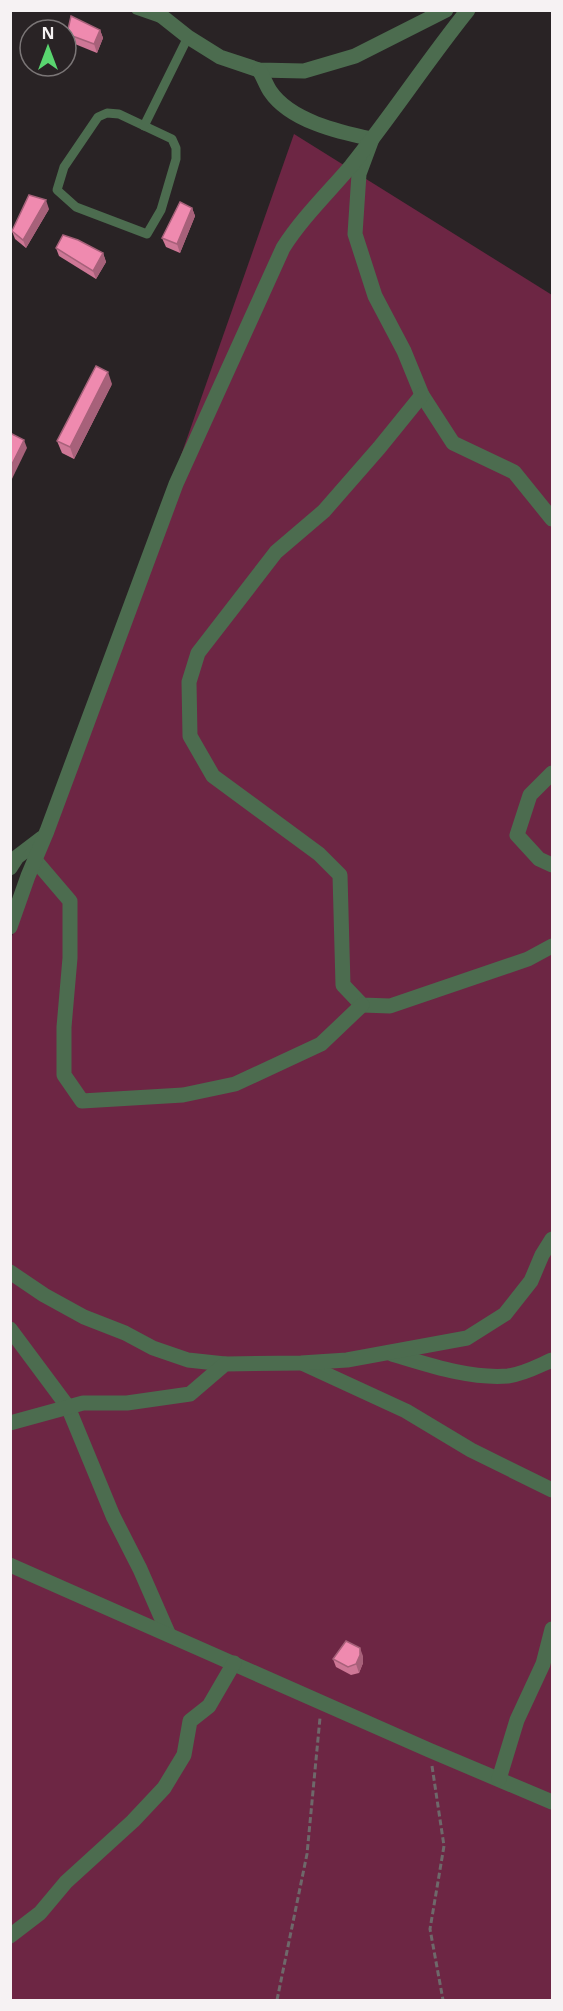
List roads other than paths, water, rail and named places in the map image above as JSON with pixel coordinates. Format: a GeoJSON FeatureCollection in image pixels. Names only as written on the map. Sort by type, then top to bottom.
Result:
{"type":"FeatureCollection","features":[{"type":"Feature","properties":{"kind":"street"},"geometry":{"type":"LineString","coordinates":[[160,16],[220,57],[259,70],[304,71],[355,56],[446,10]]}},
{"type":"Feature","properties":{"kind":"street"},"geometry":{"type":"LineString","coordinates":[[10,927],[176,484],[283,248],[297,227],[372,139],[433,54],[468,10]]}},
{"type":"Feature","properties":{"kind":"street"},"geometry":{"type":"LineString","coordinates":[[259,70],[270,91],[285,106],[334,131],[372,139]]}},
{"type":"Feature","properties":{"kind":"street"},"geometry":{"type":"LineString","coordinates":[[372,139],[359,174],[355,234],[375,296],[404,351],[422,396],[453,443],[513,472],[552,519]]}},
{"type":"Feature","properties":{"kind":"street"},"geometry":{"type":"LineString","coordinates":[[422,396],[324,511],[276,552],[198,653],[189,682],[190,736],[213,776],[319,854],[340,875],[343,985],[362,1005],[390,1006],[528,959],[552,946]]}},
{"type":"Feature","properties":{"kind":"street"},"geometry":{"type":"LineString","coordinates":[[552,773],[530,795],[517,836],[539,859],[552,865]]}},
{"type":"Feature","properties":{"kind":"street"},"geometry":{"type":"LineString","coordinates":[[10,868],[17,857],[44,837]]}},
{"type":"Feature","properties":{"kind":"street"},"geometry":{"type":"LineString","coordinates":[[34,860],[70,901],[70,958],[64,1027],[64,1075],[82,1101],[183,1095],[235,1084],[321,1044],[362,1005]]}},
{"type":"Feature","properties":{"kind":"street"},"geometry":{"type":"LineString","coordinates":[[10,1272],[44,1295],[84,1317],[125,1333],[153,1348],[188,1360],[225,1364],[302,1363],[347,1360],[467,1338],[506,1314],[531,1281],[552,1239]]}},
{"type":"Feature","properties":{"kind":"street"},"geometry":{"type":"LineString","coordinates":[[10,1329],[71,1413],[112,1516],[140,1569],[168,1633]]}},
{"type":"Feature","properties":{"kind":"street"},"geometry":{"type":"LineString","coordinates":[[390,1353],[447,1369],[499,1375],[525,1372],[552,1360]]}},
{"type":"Feature","properties":{"kind":"street"},"geometry":{"type":"LineString","coordinates":[[302,1363],[406,1411],[471,1450],[552,1491]]}},
{"type":"Feature","properties":{"kind":"street"},"geometry":{"type":"LineString","coordinates":[[10,1423],[83,1403],[127,1403],[190,1394],[225,1364]]}},
{"type":"Feature","properties":{"kind":"street"},"geometry":{"type":"LineString","coordinates":[[10,1564],[429,1750],[552,1802]]}},
{"type":"Feature","properties":{"kind":"street"},"geometry":{"type":"LineString","coordinates":[[499,1779],[517,1720],[543,1664],[552,1629]]}},
{"type":"Feature","properties":{"kind":"street"},"geometry":{"type":"LineString","coordinates":[[10,1936],[40,1913],[66,1882],[133,1821],[165,1788],[184,1755],[190,1721],[209,1706],[234,1663]]}},
{"type":"Feature","properties":{"kind":"lane"},"geometry":{"type":"LineString","coordinates":[[136,10],[160,16]]}},
{"type":"Feature","properties":{"kind":"lane"},"geometry":{"type":"LineString","coordinates":[[144,126],[188,37]]}},
{"type":"Feature","properties":{"kind":"lane"},"geometry":{"type":"LineString","coordinates":[[107,113],[119,114],[144,126],[172,139],[176,148],[176,159],[161,210],[147,234],[76,207],[57,190],[64,167],[98,117],[107,113]]}}]}
